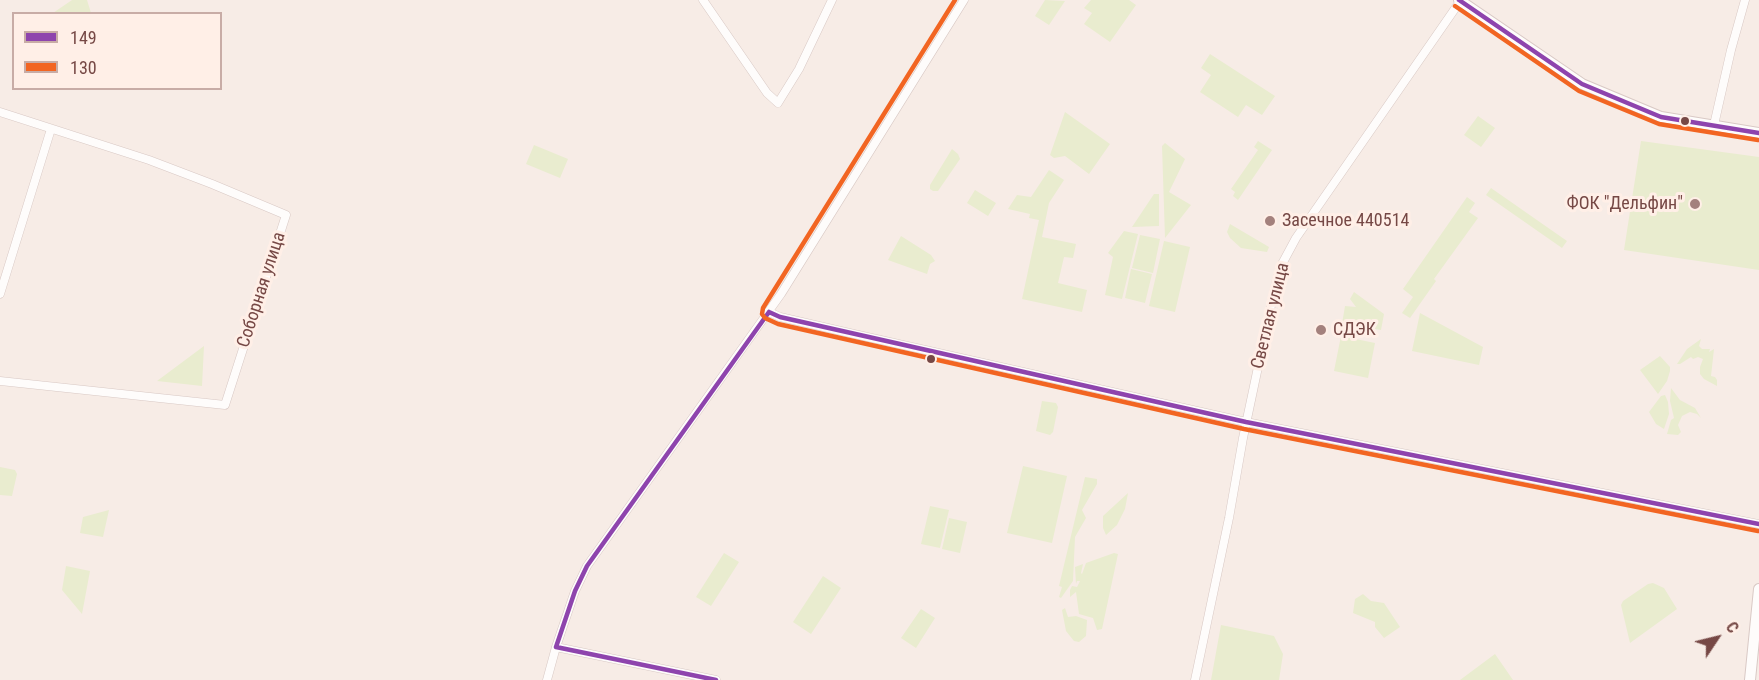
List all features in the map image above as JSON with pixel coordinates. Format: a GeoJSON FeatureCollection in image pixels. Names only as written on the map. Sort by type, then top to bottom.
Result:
{"type":"FeatureCollection","features":[{"type":"Feature","properties":{"kind":"main road"},"geometry":{"type":"LineString","coordinates":[[1460,0],[1582,84],[1661,117],[1759,133]]}},
{"type":"Feature","properties":{"kind":"main road"},"geometry":{"type":"LineString","coordinates":[[1750,680],[1759,589]]}},
{"type":"Feature","properties":{"kind":"street"},"geometry":{"type":"LineString","coordinates":[[706,1],[766,93],[778,103],[799,69],[832,0]]}},
{"type":"Feature","properties":{"kind":"street"},"geometry":{"type":"LineString","coordinates":[[547,680],[574,591],[587,566],[769,312],[963,0]]}},
{"type":"Feature","properties":{"kind":"street","name":"Светлая улица"},"geometry":{"type":"LineString","coordinates":[[1196,680],[1246,422],[1276,282],[1287,254],[1302,229],[1460,0]]}},
{"type":"Feature","properties":{"kind":"street"},"geometry":{"type":"LineString","coordinates":[[1714,125],[1745,0]]}},
{"type":"Feature","properties":{"kind":"street","name":"Соборная улица"},"geometry":{"type":"LineString","coordinates":[[0,112],[149,160],[286,215],[225,405],[0,381]]}},
{"type":"Feature","properties":{"kind":"street"},"geometry":{"type":"LineString","coordinates":[[0,294],[51,129]]}},
{"type":"Feature","properties":{"kind":"street"},"geometry":{"type":"LineString","coordinates":[[769,312],[780,317],[1246,422],[1759,524]]}},
{"type":"Feature","properties":{"kind":"street"},"geometry":{"type":"LineString","coordinates":[[556,646],[716,680]]}},
{"type":"Feature","properties":{"kind":"green space"},"geometry":{"type":"Polygon","coordinates":[[[72,0],[87,0],[91,12],[54,12],[72,0]]]}},
{"type":"Feature","properties":{"kind":"green space"},"geometry":{"type":"Polygon","coordinates":[[[1045,0],[1065,1],[1049,25],[1035,16],[1045,0]]]}},
{"type":"Feature","properties":{"kind":"green space"},"geometry":{"type":"Polygon","coordinates":[[[1091,0],[1129,0],[1136,5],[1110,42],[1084,24],[1092,13],[1084,8],[1091,0]]]}},
{"type":"Feature","properties":{"kind":"green space"},"geometry":{"type":"Polygon","coordinates":[[[1210,54],[1275,96],[1262,115],[1246,105],[1238,117],[1200,92],[1211,75],[1201,68],[1210,54]]]}},
{"type":"Feature","properties":{"kind":"green space"},"geometry":{"type":"Polygon","coordinates":[[[1065,112],[1110,144],[1089,174],[1065,156],[1054,158],[1050,155],[1065,112]]]}},
{"type":"Feature","properties":{"kind":"green space"},"geometry":{"type":"Polygon","coordinates":[[[1478,116],[1495,128],[1481,147],[1464,135],[1478,116]]]}},
{"type":"Feature","properties":{"kind":"green space"},"geometry":{"type":"Polygon","coordinates":[[[1258,141],[1272,150],[1238,200],[1233,196],[1235,192],[1231,189],[1258,150],[1254,147],[1258,141]]]}},
{"type":"Feature","properties":{"kind":"green space","name":"ФОК \"Дельфин\""},"geometry":{"type":"Polygon","coordinates":[[[1641,141],[1759,157],[1759,270],[1624,250],[1641,141]]]}},
{"type":"Feature","properties":{"kind":"green space"},"geometry":{"type":"Polygon","coordinates":[[[1165,143],[1185,159],[1169,192],[1191,205],[1165,238],[1162,146],[1165,143]]]}},
{"type":"Feature","properties":{"kind":"green space"},"geometry":{"type":"Polygon","coordinates":[[[534,145],[568,159],[560,178],[526,164],[534,145]]]}},
{"type":"Feature","properties":{"kind":"green space"},"geometry":{"type":"Polygon","coordinates":[[[952,149],[960,159],[938,191],[933,191],[930,185],[952,149]]]}},
{"type":"Feature","properties":{"kind":"green space"},"geometry":{"type":"Polygon","coordinates":[[[1049,170],[1064,180],[1049,203],[1042,237],[1076,244],[1073,258],[1064,257],[1058,283],[1087,290],[1082,312],[1022,299],[1039,220],[1029,218],[1030,214],[1008,209],[1017,195],[1031,197],[1049,170]]]}},
{"type":"Feature","properties":{"kind":"green space"},"geometry":{"type":"Polygon","coordinates":[[[1491,188],[1567,241],[1562,248],[1486,195],[1491,188]]]}},
{"type":"Feature","properties":{"kind":"green space"},"geometry":{"type":"Polygon","coordinates":[[[975,190],[996,203],[988,216],[967,203],[975,190]]]}},
{"type":"Feature","properties":{"kind":"green space"},"geometry":{"type":"Polygon","coordinates":[[[1154,194],[1159,194],[1159,226],[1132,227],[1154,194]]]}},
{"type":"Feature","properties":{"kind":"green space"},"geometry":{"type":"Polygon","coordinates":[[[1467,197],[1475,203],[1469,212],[1478,218],[1434,279],[1436,281],[1410,318],[1402,313],[1413,297],[1403,289],[1467,197]]]}},
{"type":"Feature","properties":{"kind":"green space"},"geometry":{"type":"Polygon","coordinates":[[[1230,224],[1269,247],[1267,252],[1241,248],[1227,232],[1230,224]]]}},
{"type":"Feature","properties":{"kind":"green space"},"geometry":{"type":"Polygon","coordinates":[[[1124,231],[1138,234],[1122,299],[1105,295],[1113,257],[1108,253],[1124,231]]]}},
{"type":"Feature","properties":{"kind":"green space"},"geometry":{"type":"Polygon","coordinates":[[[1140,235],[1160,239],[1153,273],[1132,268],[1140,235]]]}},
{"type":"Feature","properties":{"kind":"green space"},"geometry":{"type":"Polygon","coordinates":[[[901,236],[931,255],[935,261],[930,264],[927,274],[888,260],[901,236]]]}},
{"type":"Feature","properties":{"kind":"green space"},"geometry":{"type":"Polygon","coordinates":[[[1164,241],[1190,247],[1175,312],[1149,306],[1164,241]]]}},
{"type":"Feature","properties":{"kind":"green space"},"geometry":{"type":"Polygon","coordinates":[[[1131,269],[1152,274],[1145,303],[1125,298],[1131,269]]]}},
{"type":"Feature","properties":{"kind":"green space"},"geometry":{"type":"Polygon","coordinates":[[[1354,292],[1384,314],[1381,330],[1342,324],[1345,306],[1356,307],[1350,299],[1354,292]]]}},
{"type":"Feature","properties":{"kind":"green space"},"geometry":{"type":"Polygon","coordinates":[[[1420,313],[1483,347],[1479,365],[1412,351],[1420,313]]]}},
{"type":"Feature","properties":{"kind":"green space"},"geometry":{"type":"Polygon","coordinates":[[[1341,336],[1375,343],[1368,378],[1334,371],[1341,336]]]}},
{"type":"Feature","properties":{"kind":"green space"},"geometry":{"type":"Polygon","coordinates":[[[1701,339],[1699,346],[1702,349],[1710,349],[1709,352],[1714,349],[1711,376],[1717,380],[1717,386],[1700,374],[1703,359],[1691,357],[1677,364],[1687,349],[1701,339]]]}},
{"type":"Feature","properties":{"kind":"green space"},"geometry":{"type":"Polygon","coordinates":[[[204,346],[202,386],[157,381],[204,346]]]}},
{"type":"Feature","properties":{"kind":"green space"},"geometry":{"type":"Polygon","coordinates":[[[1660,356],[1670,367],[1670,371],[1667,381],[1658,394],[1640,370],[1660,356]]]}},
{"type":"Feature","properties":{"kind":"green space"},"geometry":{"type":"Polygon","coordinates":[[[1671,388],[1680,400],[1695,408],[1701,418],[1690,412],[1682,416],[1678,425],[1681,432],[1678,435],[1667,434],[1671,420],[1674,418],[1670,401],[1671,388]]]}},
{"type":"Feature","properties":{"kind":"green space"},"geometry":{"type":"Polygon","coordinates":[[[1665,395],[1669,414],[1664,429],[1656,424],[1649,412],[1661,396],[1665,395]]]}},
{"type":"Feature","properties":{"kind":"green space"},"geometry":{"type":"Polygon","coordinates":[[[1042,401],[1056,403],[1058,407],[1053,432],[1050,435],[1036,431],[1042,401]]]}},
{"type":"Feature","properties":{"kind":"green space"},"geometry":{"type":"Polygon","coordinates":[[[1023,466],[1067,476],[1052,543],[1007,533],[1023,466]]]}},
{"type":"Feature","properties":{"kind":"green space"},"geometry":{"type":"Polygon","coordinates":[[[0,467],[15,470],[17,474],[12,496],[0,495],[0,467]]]}},
{"type":"Feature","properties":{"kind":"green space"},"geometry":{"type":"Polygon","coordinates":[[[1085,477],[1097,479],[1097,484],[1082,510],[1086,518],[1075,537],[1073,581],[1061,598],[1059,597],[1062,587],[1059,586],[1085,477]]]}},
{"type":"Feature","properties":{"kind":"green space"},"geometry":{"type":"Polygon","coordinates":[[[1128,493],[1125,509],[1117,525],[1106,535],[1103,528],[1103,516],[1128,493]]]}},
{"type":"Feature","properties":{"kind":"green space"},"geometry":{"type":"Polygon","coordinates":[[[930,506],[949,510],[940,548],[921,544],[930,506]]]}},
{"type":"Feature","properties":{"kind":"green space"},"geometry":{"type":"Polygon","coordinates":[[[109,510],[103,537],[80,533],[83,517],[109,510]]]}},
{"type":"Feature","properties":{"kind":"green space"},"geometry":{"type":"Polygon","coordinates":[[[949,518],[967,522],[960,553],[942,549],[949,518]]]}},
{"type":"Feature","properties":{"kind":"green space"},"geometry":{"type":"Polygon","coordinates":[[[724,553],[739,562],[711,606],[696,597],[724,553]]]}},
{"type":"Feature","properties":{"kind":"green space"},"geometry":{"type":"Polygon","coordinates":[[[1114,553],[1118,554],[1102,629],[1097,630],[1093,618],[1079,614],[1076,592],[1070,597],[1072,586],[1077,587],[1080,581],[1076,584],[1075,567],[1083,564],[1082,574],[1086,563],[1114,553]]]}},
{"type":"Feature","properties":{"kind":"green space"},"geometry":{"type":"Polygon","coordinates":[[[66,566],[90,571],[82,614],[62,590],[66,566]]]}},
{"type":"Feature","properties":{"kind":"green space"},"geometry":{"type":"Polygon","coordinates":[[[823,576],[841,588],[811,634],[793,622],[823,576]]]}},
{"type":"Feature","properties":{"kind":"green space"},"geometry":{"type":"Polygon","coordinates":[[[1653,583],[1664,588],[1677,609],[1630,643],[1621,605],[1623,601],[1653,583]]]}},
{"type":"Feature","properties":{"kind":"green space"},"geometry":{"type":"Polygon","coordinates":[[[1363,594],[1371,601],[1384,603],[1400,627],[1384,638],[1375,627],[1375,622],[1353,613],[1355,599],[1363,594]]]}},
{"type":"Feature","properties":{"kind":"green space"},"geometry":{"type":"Polygon","coordinates":[[[1065,608],[1068,617],[1076,616],[1087,620],[1086,636],[1079,642],[1074,641],[1066,631],[1062,610],[1065,608]]]}},
{"type":"Feature","properties":{"kind":"green space"},"geometry":{"type":"Polygon","coordinates":[[[921,609],[935,618],[916,648],[901,638],[921,609]]]}},
{"type":"Feature","properties":{"kind":"green space"},"geometry":{"type":"Polygon","coordinates":[[[1221,625],[1274,636],[1283,654],[1279,680],[1211,680],[1221,625]]]}},
{"type":"Feature","properties":{"kind":"green space"},"geometry":{"type":"Polygon","coordinates":[[[1495,654],[1513,680],[1460,680],[1495,654]]]}},
{"type":"Feature","properties":{"kind":"transit line","name":"130"},"geometry":{"type":"LineString","coordinates":[[955,0],[763,308],[762,314],[765,318],[778,324],[1244,429],[1758,531]]}},
{"type":"Feature","properties":{"kind":"transit line","name":"149"},"geometry":{"type":"LineString","coordinates":[[1459,0],[1582,84],[1661,117],[1759,133]]}},
{"type":"Feature","properties":{"kind":"transit line","name":"130"},"geometry":{"type":"LineString","coordinates":[[1455,6],[1579,91],[1659,124],[1758,140]]}},
{"type":"Feature","properties":{"kind":"transit line","name":"149"},"geometry":{"type":"LineString","coordinates":[[769,312],[780,317],[1246,422],[1759,524]]}},
{"type":"Feature","properties":{"kind":"transit line","name":"149"},"geometry":{"type":"LineString","coordinates":[[556,647],[575,591],[587,566],[769,312]]}},
{"type":"Feature","properties":{"kind":"transit line","name":"149"},"geometry":{"type":"LineString","coordinates":[[556,647],[716,680]]}},
{"type":"Feature","properties":{"kind":"place","name":"ФОК \"Дельфин\""},"geometry":{"type":"Point","coordinates":[1695,204]}},
{"type":"Feature","properties":{"kind":"place","name":"Засечное 440514"},"geometry":{"type":"Point","coordinates":[1270,221]}},
{"type":"Feature","properties":{"kind":"place","name":"СДЭК"},"geometry":{"type":"Point","coordinates":[1321,330]}}]}
